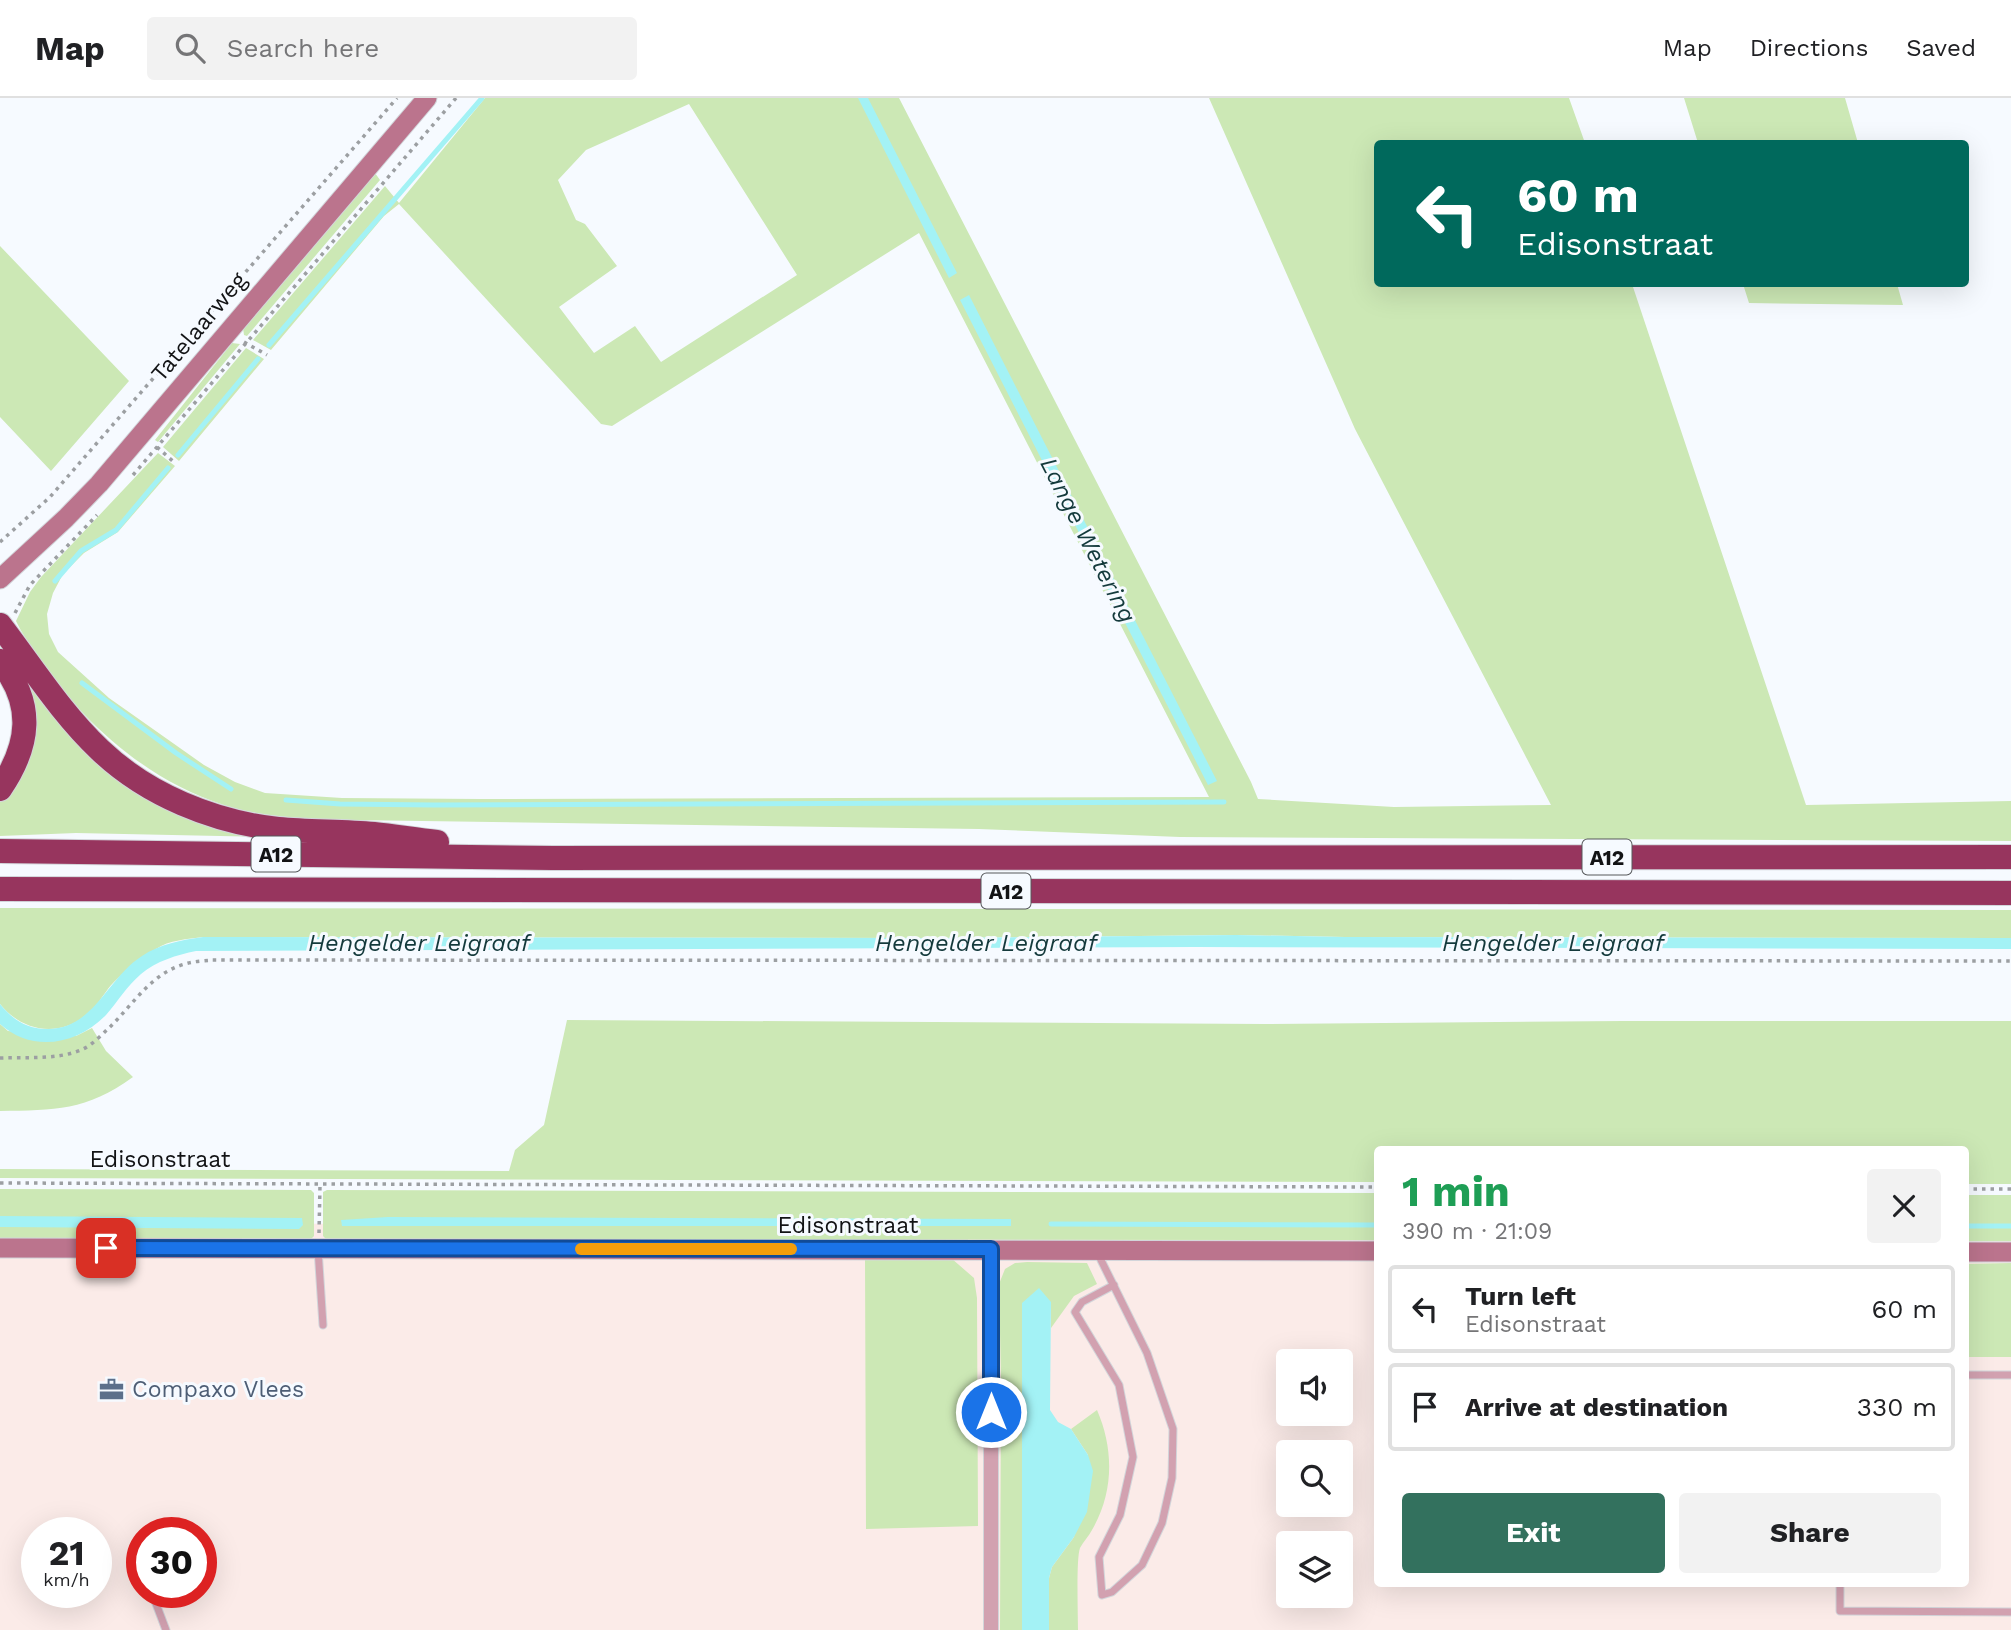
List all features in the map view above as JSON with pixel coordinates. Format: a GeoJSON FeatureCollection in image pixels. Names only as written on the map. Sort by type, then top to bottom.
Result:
{"type":"FeatureCollection","features":[{"type":"Feature","properties":{"kind":"highway","name":"A12"},"geometry":{"type":"LineString","coordinates":[[0,625],[67,717],[102,752],[166,795],[194,809],[230,821],[277,829],[374,834],[553,858]]}},
{"type":"Feature","properties":{"kind":"highway"},"geometry":{"type":"LineString","coordinates":[[0,661],[10,673],[22,700],[25,736],[17,762],[0,789]]}},
{"type":"Feature","properties":{"kind":"highway","name":"A12"},"geometry":{"type":"LineString","coordinates":[[0,850],[553,858],[2011,857]]}},
{"type":"Feature","properties":{"kind":"highway","name":"A12"},"geometry":{"type":"LineString","coordinates":[[0,889],[2011,893]]}},
{"type":"Feature","properties":{"kind":"street","name":"Tatelaarweg"},"geometry":{"type":"LineString","coordinates":[[0,579],[66,518],[142,434],[427,98]]}},
{"type":"Feature","properties":{"kind":"street","name":"Edisonstraat"},"geometry":{"type":"LineString","coordinates":[[0,1248],[1374,1251]]}},
{"type":"Feature","properties":{"kind":"street"},"geometry":{"type":"LineString","coordinates":[[990,1630],[991,1249]]}},
{"type":"Feature","properties":{"kind":"street"},"geometry":{"type":"LineString","coordinates":[[1969,1252],[2011,1252]]}},
{"type":"Feature","properties":{"kind":"lane"},"geometry":{"type":"LineString","coordinates":[[318,1249],[323,1325]]}},
{"type":"Feature","properties":{"kind":"lane"},"geometry":{"type":"LineString","coordinates":[[1096,1250],[1114,1285],[1147,1353],[1172,1429],[1172,1478],[1162,1523],[1142,1565],[1112,1592],[1102,1595],[1099,1557],[1121,1516],[1133,1457],[1119,1385],[1075,1312],[1082,1302],[1114,1285]]}},
{"type":"Feature","properties":{"kind":"lane"},"geometry":{"type":"LineString","coordinates":[[1969,1375],[2011,1375]]}},
{"type":"Feature","properties":{"kind":"lane"},"geometry":{"type":"LineString","coordinates":[[1840,1587],[1840,1611],[2011,1612]]}},
{"type":"Feature","properties":{"kind":"lane"},"geometry":{"type":"LineString","coordinates":[[158,1608],[166,1630]]}},
{"type":"Feature","properties":{"kind":"path","name":"Tatelaarweg"},"geometry":{"type":"LineString","coordinates":[[0,542],[50,497],[397,98]]}},
{"type":"Feature","properties":{"kind":"path"},"geometry":{"type":"LineString","coordinates":[[227,331],[267,355]]}},
{"type":"Feature","properties":{"kind":"path"},"geometry":{"type":"LineString","coordinates":[[142,434],[176,464]]}},
{"type":"Feature","properties":{"kind":"path"},"geometry":{"type":"LineString","coordinates":[[0,1058],[59,1056],[82,1049],[112,1025],[143,990],[169,971],[185,964],[212,960],[2011,961]]}},
{"type":"Feature","properties":{"kind":"path","name":"Edisonstraat"},"geometry":{"type":"LineString","coordinates":[[0,1183],[1374,1186]]}},
{"type":"Feature","properties":{"kind":"path"},"geometry":{"type":"LineString","coordinates":[[318,1249],[320,1184]]}},
{"type":"Feature","properties":{"kind":"path"},"geometry":{"type":"LineString","coordinates":[[1969,1189],[2011,1189]]}},
{"type":"Feature","properties":{"kind":"shaded area"},"geometry":{"type":"Polygon","coordinates":[[[0,1220],[342,1224],[1374,1225],[1374,1587],[1969,1587],[1969,1226],[2011,1226],[2011,1630],[0,1630],[0,1220]]]}},
{"type":"Feature","properties":{"kind":"green space"},"geometry":{"type":"Polygon","coordinates":[[[485,98],[899,98],[1258,799],[1394,807],[1551,805],[1355,429],[1209,98],[1569,98],[1584,140],[1374,140],[1374,287],[1633,287],[1806,805],[2011,801],[2011,841],[1180,837],[979,829],[336,820],[255,813],[195,794],[142,764],[94,724],[54,678],[16,621],[30,592],[41,577],[158,453],[175,466],[118,532],[84,553],[63,574],[53,593],[47,614],[49,634],[58,652],[109,698],[204,765],[235,782],[265,793],[342,798],[481,799],[1209,797],[919,233],[612,426],[601,424],[399,204],[384,216],[271,350],[253,340],[385,186],[399,203],[485,98]],[[689,104],[586,150],[558,180],[576,220],[585,224],[617,266],[559,307],[594,353],[635,326],[661,362],[797,275],[689,104]]]}},
{"type":"Feature","properties":{"kind":"green space"},"geometry":{"type":"Polygon","coordinates":[[[1684,98],[1845,98],[1857,140],[1697,140],[1684,98]]]}},
{"type":"Feature","properties":{"kind":"green space"},"geometry":{"type":"Polygon","coordinates":[[[375,173],[380,180],[247,336],[244,335],[243,328],[375,173]]]}},
{"type":"Feature","properties":{"kind":"green space"},"geometry":{"type":"Polygon","coordinates":[[[0,246],[129,381],[51,471],[0,417],[0,246]]]}},
{"type":"Feature","properties":{"kind":"green space"},"geometry":{"type":"Polygon","coordinates":[[[1744,287],[1898,287],[1903,305],[1749,303],[1744,287]]]}},
{"type":"Feature","properties":{"kind":"green space"},"geometry":{"type":"Polygon","coordinates":[[[232,343],[240,344],[158,442],[155,440],[232,343]]]}},
{"type":"Feature","properties":{"kind":"green space"},"geometry":{"type":"Polygon","coordinates":[[[246,348],[264,359],[179,461],[163,447],[246,348]]]}},
{"type":"Feature","properties":{"kind":"green space"},"geometry":{"type":"Polygon","coordinates":[[[14,657],[95,754],[262,837],[76,833],[0,836],[0,798],[24,764],[14,657]]]}},
{"type":"Feature","properties":{"kind":"green space"},"geometry":{"type":"Polygon","coordinates":[[[0,908],[2011,910],[2011,938],[1236,935],[938,938],[203,937],[161,946],[108,988],[83,1018],[59,1028],[46,1029],[21,1022],[0,1004],[0,908]]]}},
{"type":"Feature","properties":{"kind":"green space"},"geometry":{"type":"Polygon","coordinates":[[[567,1020],[1265,1024],[2011,1021],[2011,1184],[1969,1184],[1969,1146],[1374,1146],[1374,1182],[0,1178],[0,1169],[509,1171],[515,1150],[544,1125],[567,1020]]]}},
{"type":"Feature","properties":{"kind":"green space"},"geometry":{"type":"Polygon","coordinates":[[[0,1024],[8,1031],[76,1036],[92,1028],[106,1051],[133,1077],[100,1097],[70,1106],[0,1111],[0,1024]]]}},
{"type":"Feature","properties":{"kind":"green space"},"geometry":{"type":"Polygon","coordinates":[[[0,1189],[311,1190],[314,1193],[314,1236],[311,1239],[0,1239],[0,1189]]]}},
{"type":"Feature","properties":{"kind":"green space"},"geometry":{"type":"Polygon","coordinates":[[[323,1192],[1374,1193],[1374,1240],[326,1239],[323,1236],[323,1192]]]}},
{"type":"Feature","properties":{"kind":"green space"},"geometry":{"type":"Polygon","coordinates":[[[1969,1195],[2011,1195],[2011,1241],[1969,1241],[1969,1195]]]}},
{"type":"Feature","properties":{"kind":"green space"},"geometry":{"type":"Polygon","coordinates":[[[951,1258],[974,1278],[977,1298],[978,1526],[866,1529],[865,1259],[951,1258]]]}},
{"type":"Feature","properties":{"kind":"green space"},"geometry":{"type":"Polygon","coordinates":[[[1015,1263],[1087,1263],[1097,1284],[1074,1296],[1051,1328],[1051,1302],[1022,1303],[1022,1630],[1000,1630],[999,1284],[1005,1269],[1015,1263]]]}},
{"type":"Feature","properties":{"kind":"green space"},"geometry":{"type":"Polygon","coordinates":[[[2011,1263],[2011,1357],[1969,1357],[1969,1264],[2011,1263]]]}},
{"type":"Feature","properties":{"kind":"green space"},"geometry":{"type":"Polygon","coordinates":[[[1097,1410],[1109,1455],[1108,1486],[1099,1516],[1080,1548],[1078,1630],[1049,1630],[1049,1578],[1052,1567],[1074,1537],[1088,1455],[1071,1429],[1097,1410]]]}},
{"type":"Feature","properties":{"kind":"water"},"geometry":{"type":"Polygon","coordinates":[[[858,98],[868,98],[957,273],[949,278],[858,98]]]}},
{"type":"Feature","properties":{"kind":"water","name":"Lange Wetering"},"geometry":{"type":"Polygon","coordinates":[[[969,295],[1217,781],[1208,785],[960,300],[969,295]]]}},
{"type":"Feature","properties":{"kind":"water","name":"Hengelder Leigraaf"},"geometry":{"type":"Polygon","coordinates":[[[1236,935],[2011,938],[2011,949],[1194,947],[196,951],[167,959],[147,969],[106,1015],[82,1033],[68,1039],[40,1042],[26,1039],[0,1024],[0,1004],[15,1019],[32,1027],[62,1027],[76,1021],[142,956],[171,943],[203,937],[938,938],[1236,935]]]}},
{"type":"Feature","properties":{"kind":"water"},"geometry":{"type":"Polygon","coordinates":[[[0,1216],[302,1218],[303,1225],[299,1229],[0,1227],[0,1216]]]}},
{"type":"Feature","properties":{"kind":"water"},"geometry":{"type":"Polygon","coordinates":[[[388,1217],[1011,1219],[1011,1226],[342,1226],[341,1220],[388,1217]]]}},
{"type":"Feature","properties":{"kind":"water"},"geometry":{"type":"Polygon","coordinates":[[[1039,1288],[1051,1302],[1050,1410],[1058,1422],[1071,1429],[1088,1455],[1093,1471],[1087,1512],[1074,1537],[1052,1567],[1049,1578],[1049,1630],[1022,1630],[1022,1303],[1039,1288]]]}},
{"type":"Feature","properties":{"kind":"waterway"},"geometry":{"type":"LineString","coordinates":[[269,345],[482,98]]}},
{"type":"Feature","properties":{"kind":"waterway"},"geometry":{"type":"LineString","coordinates":[[178,455],[258,359]]}},
{"type":"Feature","properties":{"kind":"waterway"},"geometry":{"type":"LineString","coordinates":[[55,581],[81,551],[116,530],[168,468]]}},
{"type":"Feature","properties":{"kind":"waterway"},"geometry":{"type":"LineString","coordinates":[[82,683],[176,753],[231,789]]}},
{"type":"Feature","properties":{"kind":"waterway"},"geometry":{"type":"LineString","coordinates":[[286,800],[340,804],[434,805],[1224,802]]}},
{"type":"Feature","properties":{"kind":"waterway"},"geometry":{"type":"LineString","coordinates":[[1051,1224],[1374,1225]]}},
{"type":"Feature","properties":{"kind":"waterway"},"geometry":{"type":"LineString","coordinates":[[1969,1226],[2011,1226]]}},
{"type":"Feature","properties":{"kind":"slow traffic"},"geometry":{"type":"LineString","coordinates":[[581,1249],[791,1249]]}},
{"type":"Feature","properties":{"kind":"place","name":"Compaxo Vlees"},"geometry":{"type":"Point","coordinates":[112,1389]}},
{"type":"Feature","properties":{"kind":"route"},"geometry":{"type":"LineString","coordinates":[[106,1248],[991,1249],[991,1412]]}}]}
